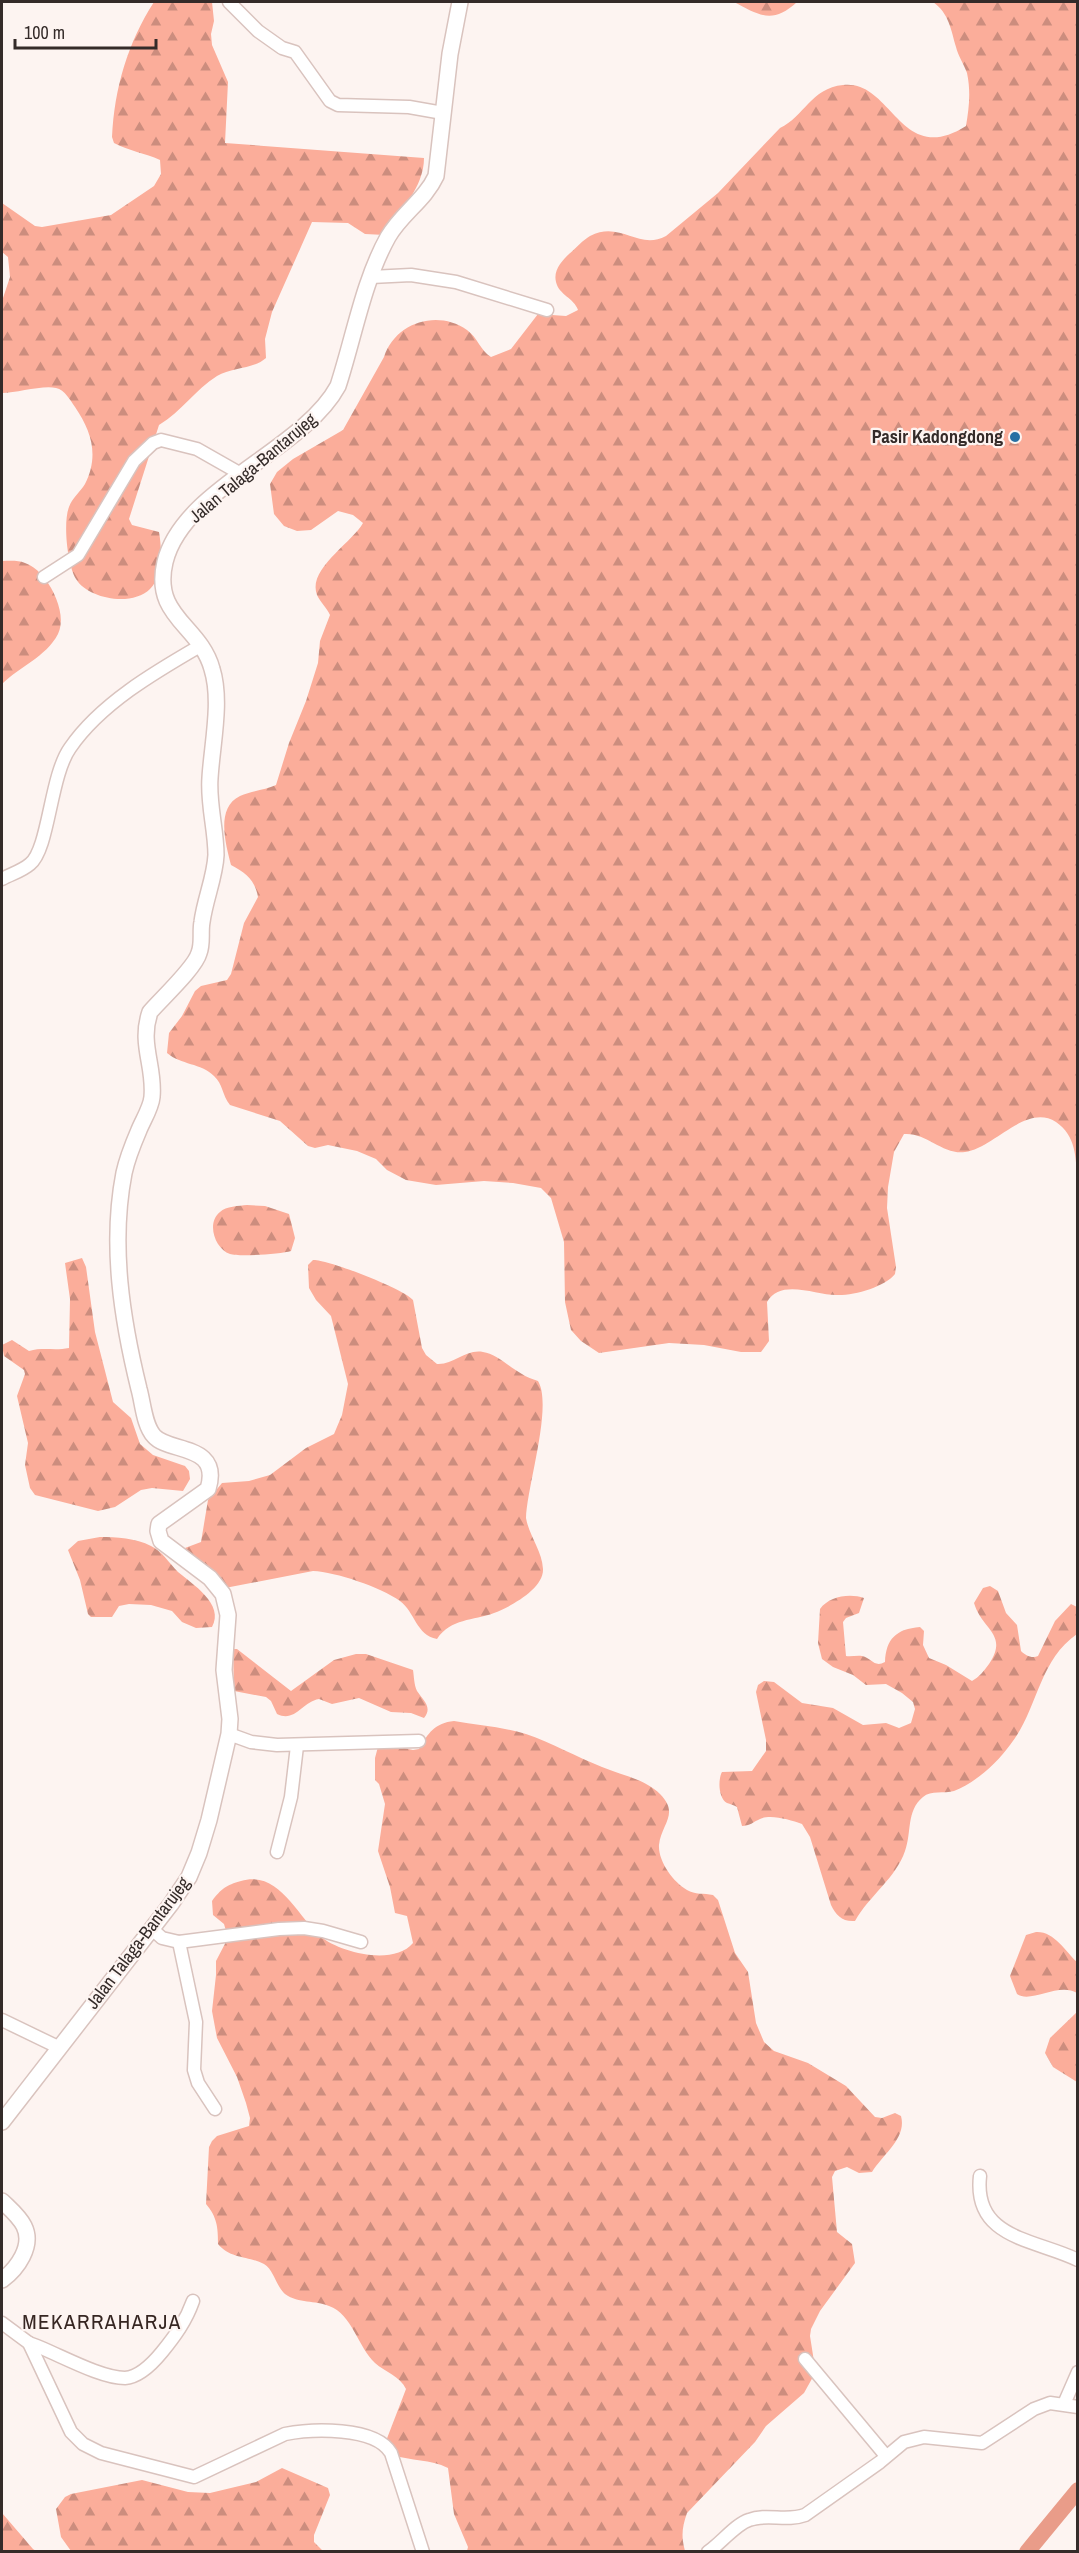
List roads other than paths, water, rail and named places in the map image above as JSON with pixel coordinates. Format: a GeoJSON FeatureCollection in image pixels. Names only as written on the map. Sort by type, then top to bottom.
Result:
{"type":"FeatureCollection","features":[{"type":"Feature","properties":{"kind":"main road","name":"Jalan Talaga-Bantarujeg"},"geometry":{"type":"LineString","coordinates":[[2,2122],[58,2047],[152,1929],[189,1877],[209,1821],[229,1734],[230,1719],[224,1670],[228,1615],[223,1594],[210,1578],[161,1541],[158,1531],[159,1524],[208,1489],[209,1473],[206,1463],[196,1453],[161,1442],[151,1432],[137,1381],[121,1303],[118,1265],[124,1173],[152,1099],[152,1083],[144,1036],[146,1022],[150,1012],[199,955],[202,921],[216,855],[209,798],[215,681],[212,667],[200,646],[179,621],[166,600],[162,584],[166,560],[183,528],[199,509],[310,421],[332,397],[344,370],[376,261],[393,229],[430,189],[436,176],[450,54],[460,2]]}},
{"type":"Feature","properties":{"kind":"main road"},"geometry":{"type":"LineString","coordinates":[[2,2200],[25,2228],[26,2242],[24,2254],[2,2280]]}},
{"type":"Feature","properties":{"kind":"street"},"geometry":{"type":"LineString","coordinates":[[229,2],[258,31],[282,48],[295,52],[330,100],[338,105],[409,107],[443,113]]}},
{"type":"Feature","properties":{"kind":"street"},"geometry":{"type":"LineString","coordinates":[[371,277],[411,276],[456,282],[547,310]]}},
{"type":"Feature","properties":{"kind":"street"},"geometry":{"type":"LineString","coordinates":[[44,577],[78,555],[134,461],[153,443],[161,440],[197,449],[241,474]]}},
{"type":"Feature","properties":{"kind":"street"},"geometry":{"type":"LineString","coordinates":[[2,879],[28,866],[36,858],[43,839],[60,765],[70,747],[86,729],[145,678],[200,646]]}},
{"type":"Feature","properties":{"kind":"street"},"geometry":{"type":"LineString","coordinates":[[229,1734],[251,1742],[297,1746],[362,1741],[419,1741]]}},
{"type":"Feature","properties":{"kind":"street"},"geometry":{"type":"LineString","coordinates":[[277,1852],[291,1797],[297,1746]]}},
{"type":"Feature","properties":{"kind":"street"},"geometry":{"type":"LineString","coordinates":[[152,1929],[162,1938],[179,1942],[304,1928],[361,1942]]}},
{"type":"Feature","properties":{"kind":"street"},"geometry":{"type":"LineString","coordinates":[[179,1942],[195,2022],[194,2070],[198,2083],[215,2109]]}},
{"type":"Feature","properties":{"kind":"street"},"geometry":{"type":"LineString","coordinates":[[2,2020],[58,2047]]}},
{"type":"Feature","properties":{"kind":"street"},"geometry":{"type":"LineString","coordinates":[[980,2176],[981,2201],[990,2221],[1012,2234],[1077,2260]]}},
{"type":"Feature","properties":{"kind":"street"},"geometry":{"type":"LineString","coordinates":[[2,2323],[29,2343],[90,2369],[125,2378],[151,2366],[174,2338],[188,2315],[193,2301]]}},
{"type":"Feature","properties":{"kind":"street"},"geometry":{"type":"LineString","coordinates":[[29,2343],[71,2432],[83,2444],[101,2452],[194,2478],[285,2434],[296,2431],[314,2429],[337,2431],[368,2437],[384,2444],[391,2452],[423,2552]]}},
{"type":"Feature","properties":{"kind":"street"},"geometry":{"type":"LineString","coordinates":[[805,2359],[886,2456]]}},
{"type":"Feature","properties":{"kind":"street"},"geometry":{"type":"LineString","coordinates":[[1064,2404],[1077,2372]]}},
{"type":"Feature","properties":{"kind":"street"},"geometry":{"type":"LineString","coordinates":[[708,2552],[748,2520],[766,2517],[792,2519],[805,2515],[904,2442],[918,2438],[982,2443],[1034,2409],[1050,2403],[1077,2407]]}},
{"type":"Feature","properties":{"kind":"waterway"},"geometry":{"type":"LineString","coordinates":[[1027,2552],[1078,2490]]}},
{"type":"Feature","properties":{"kind":"place","name":"Pasir Kadongdong"},"geometry":{"type":"Point","coordinates":[1015,437]}},
{"type":"Feature","properties":{"kind":"district","name":"MEKARRAHARJA"},"geometry":{"type":"Point","coordinates":[102,2322]}}]}
